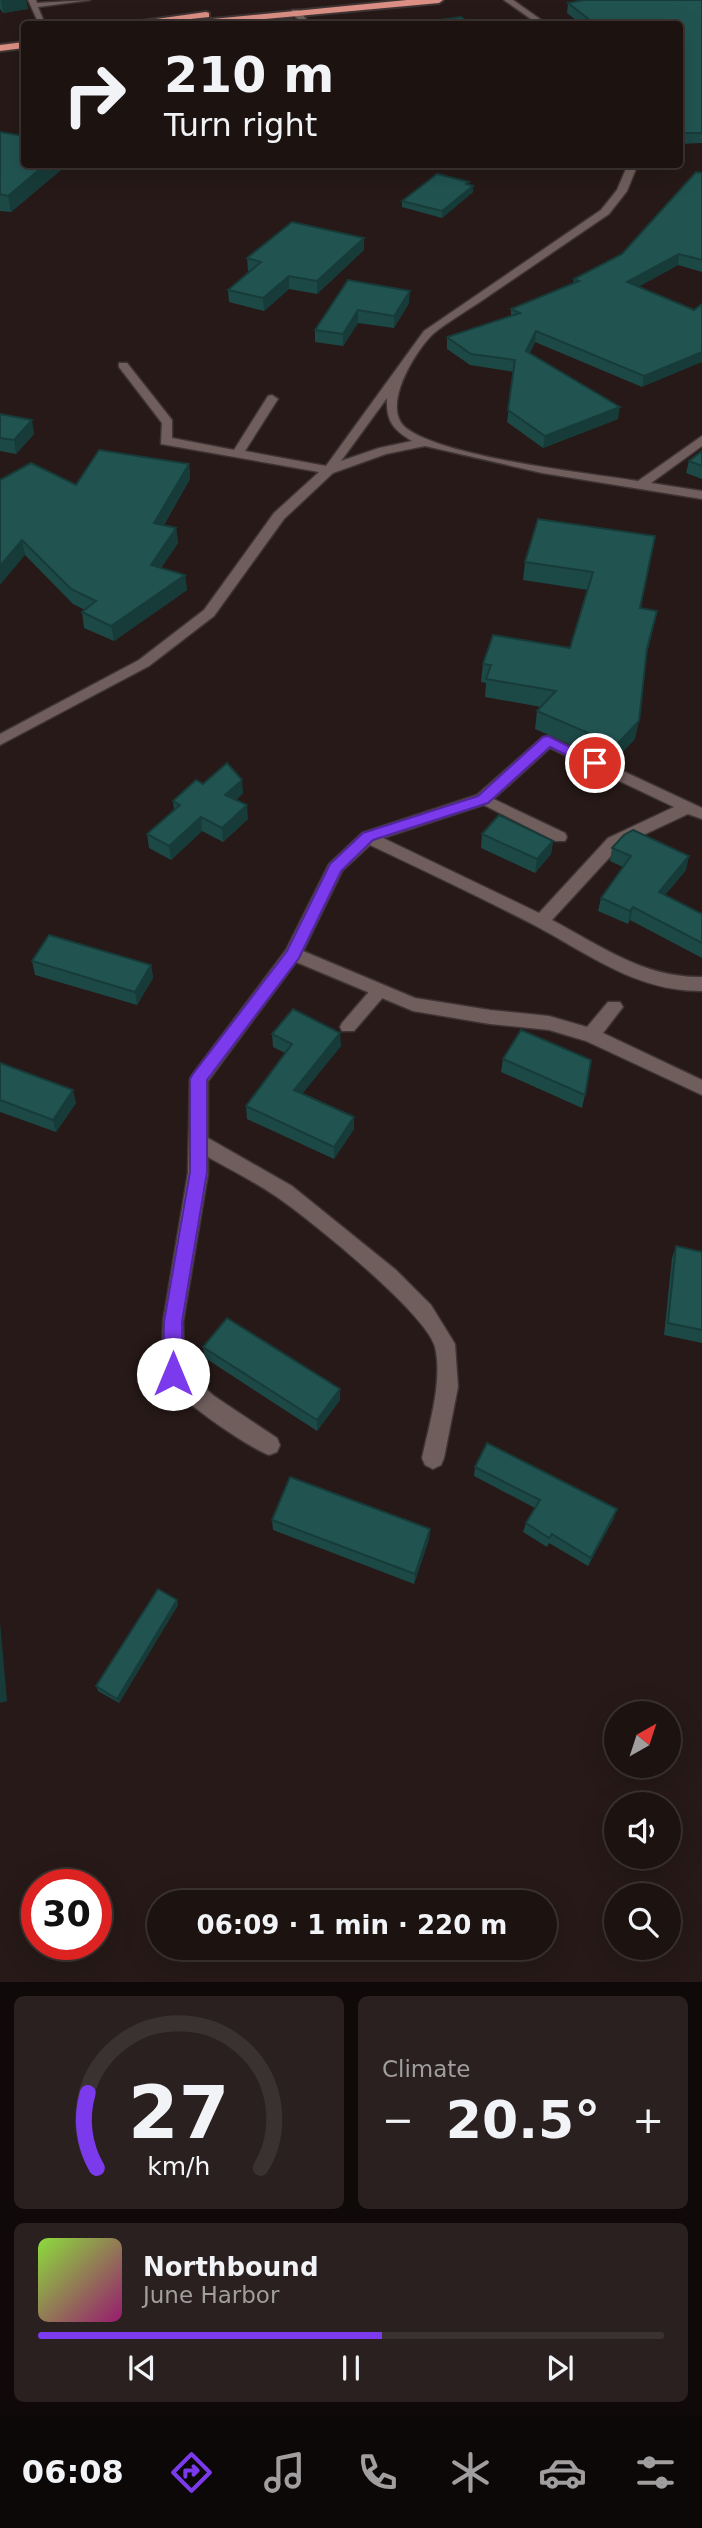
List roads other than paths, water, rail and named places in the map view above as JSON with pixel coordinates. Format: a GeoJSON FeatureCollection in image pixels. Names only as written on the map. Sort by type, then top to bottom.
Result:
{"type":"FeatureCollection","features":[{"type":"Feature","properties":{"kind":"highway"},"geometry":{"type":"LineString","coordinates":[[153,21],[349,0]]}},
{"type":"Feature","properties":{"kind":"highway"},"geometry":{"type":"LineString","coordinates":[[218,21],[439,0]]}},
{"type":"Feature","properties":{"kind":"highway"},"geometry":{"type":"LineString","coordinates":[[0,40],[21,37]]}},
{"type":"Feature","properties":{"kind":"highway"},"geometry":{"type":"LineString","coordinates":[[0,48],[21,45]]}},
{"type":"Feature","properties":{"kind":"street"},"geometry":{"type":"LineString","coordinates":[[508,0],[539,21]]}},
{"type":"Feature","properties":{"kind":"street"},"geometry":{"type":"LineString","coordinates":[[0,740],[144,663],[209,613],[279,516],[329,470],[428,333],[605,212],[621,191],[631,168]]}},
{"type":"Feature","properties":{"kind":"street"},"geometry":{"type":"LineString","coordinates":[[123,365],[168,423],[165,441],[329,470],[383,451],[422,443]]}},
{"type":"Feature","properties":{"kind":"street"},"geometry":{"type":"LineString","coordinates":[[395,377],[392,409],[400,429],[422,443],[465,456],[702,495]]}},
{"type":"Feature","properties":{"kind":"street"},"geometry":{"type":"LineString","coordinates":[[238,453],[272,399]]}},
{"type":"Feature","properties":{"kind":"street"},"geometry":{"type":"LineString","coordinates":[[642,484],[702,440]]}},
{"type":"Feature","properties":{"kind":"street"},"geometry":{"type":"LineString","coordinates":[[269,1445],[206,1403],[173,1374],[173,1322],[198,1172],[199,1079],[293,954],[335,868],[368,836],[483,800],[548,741],[695,811]]}},
{"type":"Feature","properties":{"kind":"street"},"geometry":{"type":"LineString","coordinates":[[541,921],[614,842],[695,811]]}},
{"type":"Feature","properties":{"kind":"street"},"geometry":{"type":"LineString","coordinates":[[368,836],[541,921],[611,960],[650,977],[681,984],[702,984]]}},
{"type":"Feature","properties":{"kind":"street"},"geometry":{"type":"LineString","coordinates":[[293,954],[413,1004],[490,1017],[549,1023],[590,1035],[702,1088]]}},
{"type":"Feature","properties":{"kind":"street"},"geometry":{"type":"LineString","coordinates":[[590,1035],[614,1007]]}},
{"type":"Feature","properties":{"kind":"street"},"geometry":{"type":"LineString","coordinates":[[197,1141],[285,1192],[388,1276],[424,1312],[445,1344],[447,1387],[433,1458]]}},
{"type":"Feature","properties":{"kind":"lane"},"geometry":{"type":"LineString","coordinates":[[41,21],[33,2],[86,0]]}},
{"type":"Feature","properties":{"kind":"lane"},"geometry":{"type":"LineString","coordinates":[[295,12],[305,21]]}},
{"type":"Feature","properties":{"kind":"lane"},"geometry":{"type":"LineString","coordinates":[[483,800],[560,838]]}},
{"type":"Feature","properties":{"kind":"lane"},"geometry":{"type":"LineString","coordinates":[[348,1027],[379,991]]}}]}
